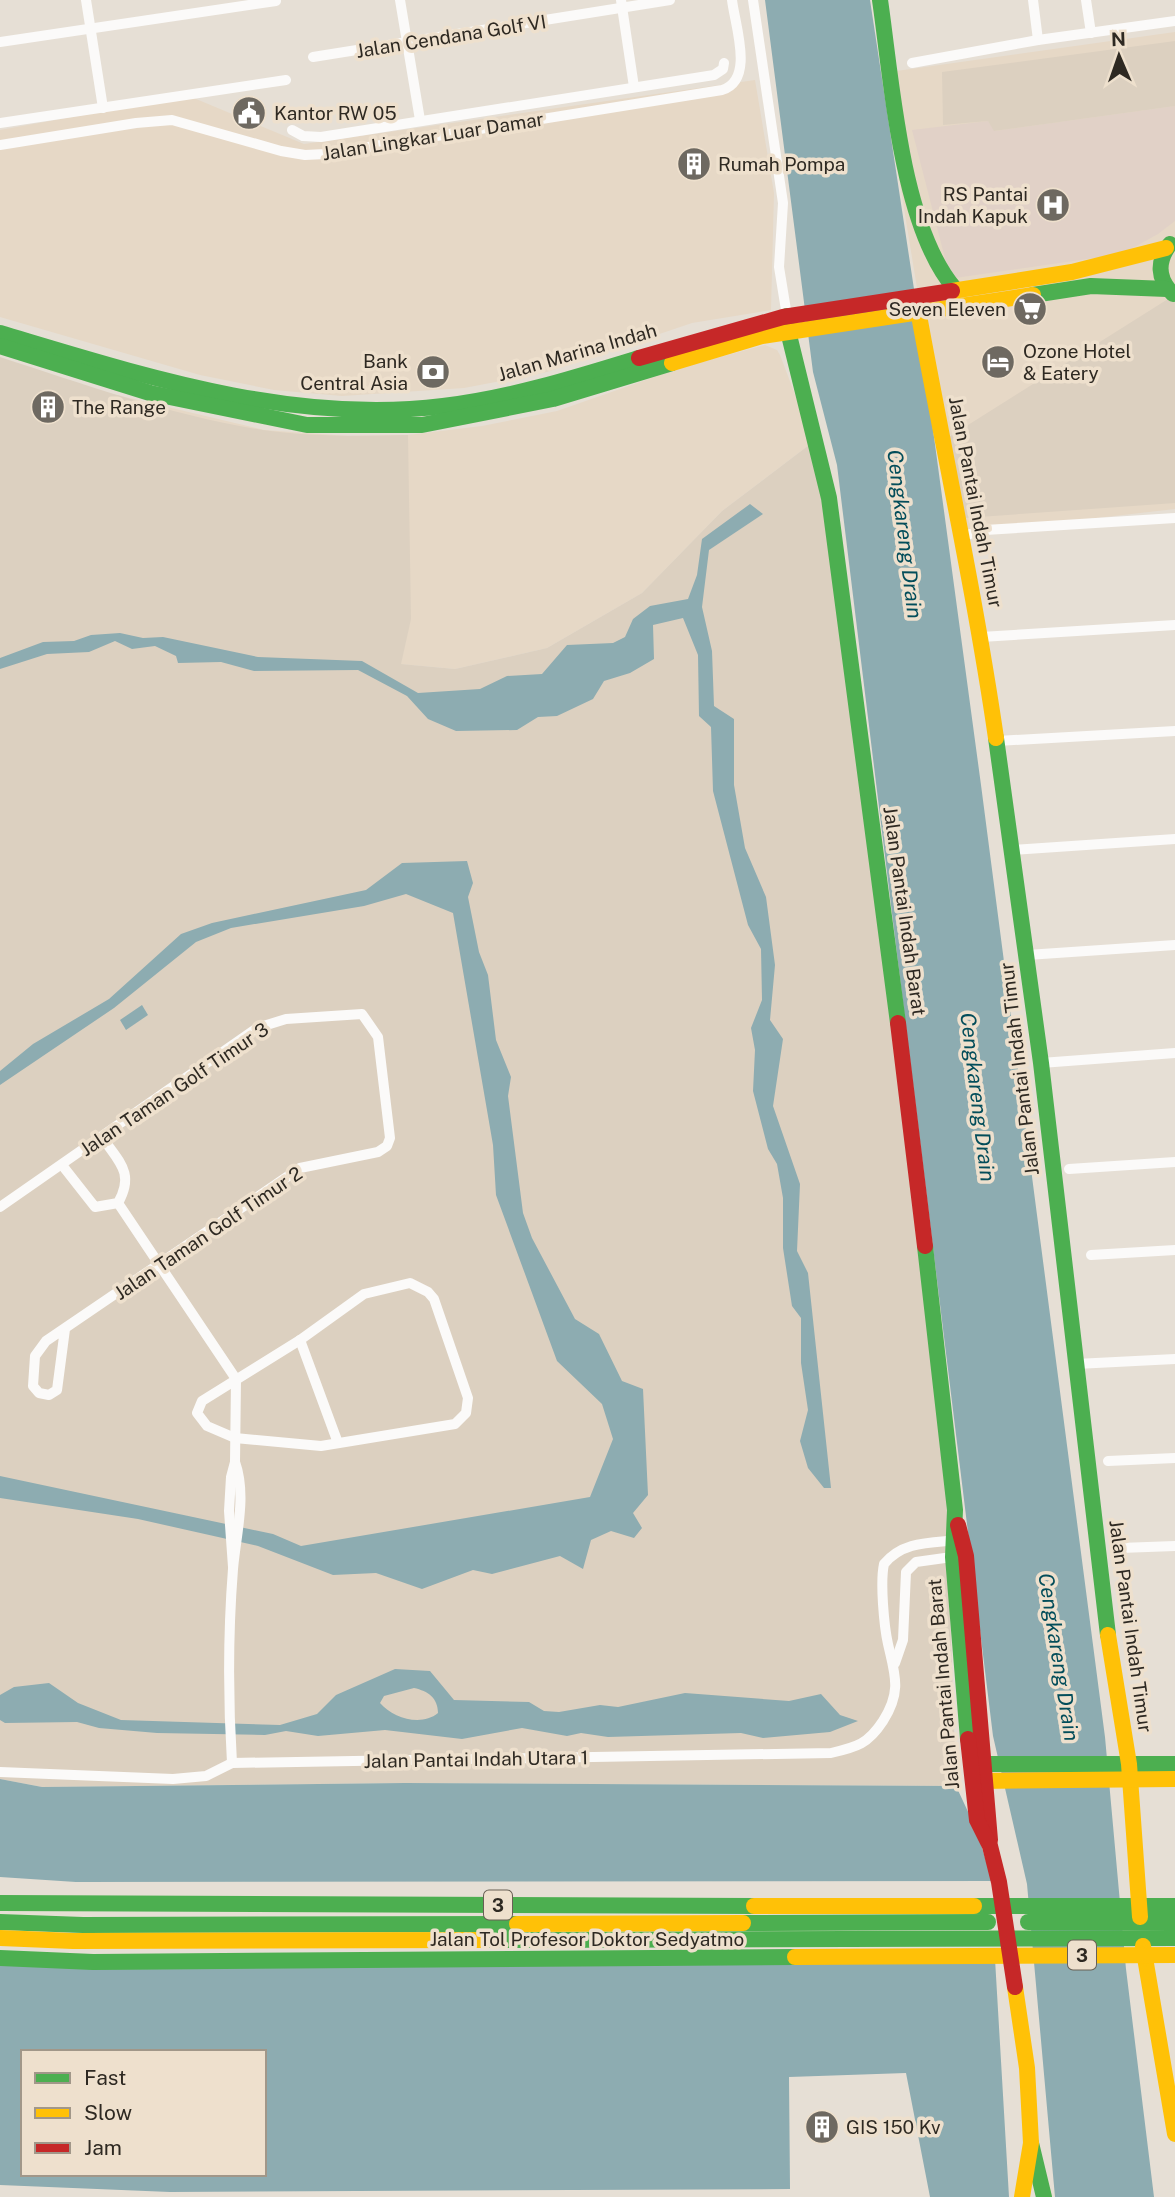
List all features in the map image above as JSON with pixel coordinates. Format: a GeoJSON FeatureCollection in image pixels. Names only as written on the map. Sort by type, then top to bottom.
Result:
{"type":"FeatureCollection","features":[{"type":"Feature","properties":{"kind":"main road","name":"Jalan Pantai Indah Timur"},"geometry":{"type":"LineString","coordinates":[[880,0],[901,136],[929,250],[943,279],[955,289]]}},
{"type":"Feature","properties":{"kind":"main road","name":"Jalan Marina Indah"},"geometry":{"type":"LineString","coordinates":[[920,303],[955,289],[1121,262],[1171,244]]}},
{"type":"Feature","properties":{"kind":"main road"},"geometry":{"type":"LineString","coordinates":[[1171,244],[1159,269],[1171,292]]}},
{"type":"Feature","properties":{"kind":"main road","name":"Jalan Pantai Indah Timur"},"geometry":{"type":"LineString","coordinates":[[929,250],[920,303],[959,537],[981,637],[1013,850],[1041,1063],[1108,1639],[1134,1827],[1145,1960],[1175,2134]]}},
{"type":"Feature","properties":{"kind":"main road"},"geometry":{"type":"LineString","coordinates":[[1121,262],[1132,272],[1126,285]]}},
{"type":"Feature","properties":{"kind":"main road","name":"Jalan Marina Indah"},"geometry":{"type":"LineString","coordinates":[[0,346],[150,393],[307,425],[422,425],[551,392],[760,329],[794,322],[920,303],[1091,286],[1126,285],[1171,292]]}},
{"type":"Feature","properties":{"kind":"main road","name":"Jalan Pantai Indah Barat"},"geometry":{"type":"LineString","coordinates":[[794,322],[828,498],[901,1047],[956,1517],[990,1846],[999,1882],[1027,2068],[1031,2143],[1037,2160],[1032,2192]]}},
{"type":"Feature","properties":{"kind":"main road","name":"Jalan Marina Indah"},"geometry":{"type":"LineString","coordinates":[[0,333],[142,375],[254,400],[325,410],[409,409],[551,392]]}},
{"type":"Feature","properties":{"kind":"main road"},"geometry":{"type":"LineString","coordinates":[[983,1763],[1110,1763],[1125,1774],[1151,1780],[1175,1779]]}},
{"type":"Feature","properties":{"kind":"main road"},"geometry":{"type":"LineString","coordinates":[[985,1781],[1125,1774],[1175,1763]]}},
{"type":"Feature","properties":{"kind":"main road","name":"Jalan Pantai Indah Timur"},"geometry":{"type":"LineString","coordinates":[[1134,1827],[1139,1802],[1151,1780]]}},
{"type":"Feature","properties":{"kind":"main road","name":"Jalan Tol Profesor Doktor Sedyatmo"},"geometry":{"type":"LineString","coordinates":[[0,1903],[91,1906],[761,1904],[996,1930],[1172,1955]]}},
{"type":"Feature","properties":{"kind":"main road","name":"Jalan Tol Profesor Doktor Sedyatmo"},"geometry":{"type":"LineString","coordinates":[[0,1922],[82,1925],[996,1930]]}},
{"type":"Feature","properties":{"kind":"main road","name":"Jalan Tol Profesor Doktor Sedyatmo"},"geometry":{"type":"LineString","coordinates":[[0,1958],[93,1962],[345,1962],[1169,1922]]}},
{"type":"Feature","properties":{"kind":"main road","name":"Jalan Tol Profesor Doktor Sedyatmo"},"geometry":{"type":"LineString","coordinates":[[0,1938],[87,1941],[996,1930],[1169,1922]]}},
{"type":"Feature","properties":{"kind":"street"},"geometry":{"type":"LineString","coordinates":[[86,0],[103,108]]}},
{"type":"Feature","properties":{"kind":"street"},"geometry":{"type":"LineString","coordinates":[[400,0],[420,120]]}},
{"type":"Feature","properties":{"kind":"street","name":"Jalan Cendana Golf VI"},"geometry":{"type":"LineString","coordinates":[[313,57],[622,4],[670,0]]}},
{"type":"Feature","properties":{"kind":"street","name":"Jalan Lingkar Luar Damar"},"geometry":{"type":"LineString","coordinates":[[0,145],[159,120],[193,125],[281,151],[305,155],[325,154],[722,90],[732,87],[739,79],[741,65],[732,0]]}},
{"type":"Feature","properties":{"kind":"street"},"geometry":{"type":"LineString","coordinates":[[753,0],[783,203],[779,267],[794,322]]}},
{"type":"Feature","properties":{"kind":"street"},"geometry":{"type":"LineString","coordinates":[[1033,0],[1038,40]]}},
{"type":"Feature","properties":{"kind":"street"},"geometry":{"type":"LineString","coordinates":[[1086,0],[1091,33]]}},
{"type":"Feature","properties":{"kind":"street"},"geometry":{"type":"LineString","coordinates":[[0,42],[276,1]]}},
{"type":"Feature","properties":{"kind":"street"},"geometry":{"type":"LineString","coordinates":[[622,4],[634,87]]}},
{"type":"Feature","properties":{"kind":"street"},"geometry":{"type":"LineString","coordinates":[[912,63],[1038,40],[1175,21]]}},
{"type":"Feature","properties":{"kind":"street"},"geometry":{"type":"LineString","coordinates":[[292,130],[303,136],[321,137],[714,75],[723,69],[724,63]]}},
{"type":"Feature","properties":{"kind":"street"},"geometry":{"type":"LineString","coordinates":[[0,123],[286,80]]}},
{"type":"Feature","properties":{"kind":"street"},"geometry":{"type":"LineString","coordinates":[[959,537],[985,530],[1175,518]]}},
{"type":"Feature","properties":{"kind":"street"},"geometry":{"type":"LineString","coordinates":[[981,637],[1175,625]]}},
{"type":"Feature","properties":{"kind":"street"},"geometry":{"type":"LineString","coordinates":[[997,741],[1175,731]]}},
{"type":"Feature","properties":{"kind":"street"},"geometry":{"type":"LineString","coordinates":[[1013,850],[1175,839]]}},
{"type":"Feature","properties":{"kind":"street"},"geometry":{"type":"LineString","coordinates":[[1027,955],[1175,945]]}},
{"type":"Feature","properties":{"kind":"street","name":"Jalan Taman Golf Timur 3"},"geometry":{"type":"LineString","coordinates":[[0,1207],[257,1028],[286,1019],[362,1014]]}},
{"type":"Feature","properties":{"kind":"street","name":"Jalan Taman Golf Timur 2"},"geometry":{"type":"LineString","coordinates":[[65,1329],[57,1390],[49,1395],[39,1393],[33,1385],[35,1356],[46,1341],[300,1168],[378,1152],[387,1146],[390,1138],[378,1037],[362,1014]]}},
{"type":"Feature","properties":{"kind":"street"},"geometry":{"type":"LineString","coordinates":[[1041,1063],[1175,1053]]}},
{"type":"Feature","properties":{"kind":"street"},"geometry":{"type":"LineString","coordinates":[[102,1137],[125,1172],[127,1187],[118,1203]]}},
{"type":"Feature","properties":{"kind":"street"},"geometry":{"type":"LineString","coordinates":[[1069,1169],[1175,1162]]}},
{"type":"Feature","properties":{"kind":"street"},"geometry":{"type":"LineString","coordinates":[[62,1165],[95,1207],[118,1203]]}},
{"type":"Feature","properties":{"kind":"street"},"geometry":{"type":"LineString","coordinates":[[118,1203],[236,1379],[235,1462],[240,1476],[235,1513],[233,1567],[230,1704],[232,1763]]}},
{"type":"Feature","properties":{"kind":"street"},"geometry":{"type":"LineString","coordinates":[[1091,1255],[1175,1250]]}},
{"type":"Feature","properties":{"kind":"street"},"geometry":{"type":"LineString","coordinates":[[410,1283],[428,1292],[434,1299],[468,1398],[466,1413],[455,1424],[321,1446],[235,1438],[208,1426],[197,1413],[202,1401],[236,1379],[300,1340],[364,1294],[410,1283]]}},
{"type":"Feature","properties":{"kind":"street"},"geometry":{"type":"LineString","coordinates":[[300,1340],[338,1443]]}},
{"type":"Feature","properties":{"kind":"street"},"geometry":{"type":"LineString","coordinates":[[1076,1364],[1175,1359]]}},
{"type":"Feature","properties":{"kind":"street"},"geometry":{"type":"LineString","coordinates":[[1108,1461],[1175,1458]]}},
{"type":"Feature","properties":{"kind":"street"},"geometry":{"type":"LineString","coordinates":[[1120,1548],[1175,1546]]}},
{"type":"Feature","properties":{"kind":"street","name":"Jalan Pantai Indah Utara 1"},"geometry":{"type":"LineString","coordinates":[[895,1663],[888,1644],[884,1564],[893,1552],[905,1547],[959,1548]]}},
{"type":"Feature","properties":{"kind":"street","name":"Jalan Pantai Indah Utara 1"},"geometry":{"type":"LineString","coordinates":[[0,1772],[173,1779],[206,1776],[232,1763],[831,1753],[852,1748],[872,1738],[892,1706],[895,1663],[903,1640],[906,1572],[916,1562],[959,1548]]}},
{"type":"Feature","properties":{"kind":"shaded area"},"geometry":{"type":"Polygon","coordinates":[[[1175,32],[1175,509],[957,534],[882,73],[1175,32]]]}},
{"type":"Feature","properties":{"kind":"shaded area"},"geometry":{"type":"Polygon","coordinates":[[[1175,41],[1175,106],[994,131],[988,121],[943,125],[942,72],[1175,41]]]}},
{"type":"Feature","properties":{"kind":"shaded area"},"geometry":{"type":"Polygon","coordinates":[[[755,80],[774,193],[771,310],[692,323],[547,372],[464,388],[342,396],[274,390],[200,375],[0,317],[0,130],[189,96],[304,144],[755,80]]]}},
{"type":"Feature","properties":{"kind":"shaded area","name":"RS Pantai Indah Kapuk"},"geometry":{"type":"Polygon","coordinates":[[[1175,106],[1175,221],[1158,234],[1122,254],[955,278],[948,270],[912,130],[988,121],[995,131],[1175,106]]]}},
{"type":"Feature","properties":{"kind":"shaded area"},"geometry":{"type":"Polygon","coordinates":[[[1168,299],[1175,302],[1175,503],[965,518],[949,437],[1168,299]]]}},
{"type":"Feature","properties":{"kind":"shaded area"},"geometry":{"type":"Polygon","coordinates":[[[765,345],[777,350],[780,355],[813,442],[722,511],[642,593],[547,648],[455,669],[401,664],[117,395],[264,430],[348,436],[408,435],[482,426],[557,411],[683,367],[765,345]]]}},
{"type":"Feature","properties":{"kind":"shaded area"},"geometry":{"type":"Polygon","coordinates":[[[0,357],[130,399],[229,424],[299,434],[408,435],[411,619],[401,664],[455,669],[547,648],[642,593],[722,511],[813,442],[830,544],[945,1456],[956,1786],[405,1783],[42,1787],[0,1779],[0,357]]]}},
{"type":"Feature","properties":{"kind":"water","name":"Cengkareng Drain"},"geometry":{"type":"Polygon","coordinates":[[[765,0],[870,0],[914,289],[1105,1737],[1126,1969],[1154,2197],[1055,2197],[1027,1884],[993,1736],[837,465],[813,372],[765,0]]]}},
{"type":"Feature","properties":{"kind":"water"},"geometry":{"type":"Polygon","coordinates":[[[750,504],[763,514],[709,550],[702,607],[712,651],[714,706],[734,719],[734,785],[745,848],[766,897],[775,965],[770,1020],[783,1039],[773,1106],[800,1184],[797,1251],[808,1273],[831,1488],[824,1488],[808,1468],[800,1441],[808,1410],[801,1363],[801,1318],[792,1306],[783,1248],[783,1198],[777,1164],[768,1149],[753,1091],[755,1050],[751,1028],[762,1000],[761,949],[748,925],[713,791],[711,727],[699,716],[698,655],[683,618],[653,625],[654,659],[630,673],[604,681],[593,699],[557,716],[538,717],[517,730],[456,731],[428,719],[407,696],[358,670],[254,671],[221,662],[178,663],[176,656],[155,646],[132,649],[115,641],[89,652],[47,654],[0,669],[0,658],[43,642],[74,641],[91,635],[120,633],[143,638],[163,637],[258,657],[362,661],[418,693],[480,689],[507,676],[542,674],[567,645],[613,643],[625,637],[633,619],[650,606],[688,599],[697,575],[702,539],[750,504]]]}},
{"type":"Feature","properties":{"kind":"water"},"geometry":{"type":"Polygon","coordinates":[[[467,861],[473,883],[468,897],[479,952],[488,975],[496,1040],[511,1077],[508,1096],[523,1213],[532,1238],[575,1319],[599,1334],[622,1381],[643,1389],[648,1495],[633,1513],[642,1528],[634,1538],[611,1531],[591,1540],[583,1569],[560,1556],[492,1574],[473,1570],[422,1589],[376,1573],[333,1575],[258,1546],[138,1519],[0,1498],[0,1476],[273,1534],[301,1546],[590,1497],[613,1439],[602,1404],[557,1361],[496,1195],[493,1145],[453,913],[406,894],[364,906],[231,928],[196,942],[114,1008],[0,1085],[0,1071],[33,1044],[109,999],[181,934],[212,923],[366,890],[402,863],[467,861]]]}},
{"type":"Feature","properties":{"kind":"water"},"geometry":{"type":"Polygon","coordinates":[[[142,1005],[148,1015],[126,1030],[120,1020],[142,1005]]]}},
{"type":"Feature","properties":{"kind":"water"},"geometry":{"type":"Polygon","coordinates":[[[395,1669],[430,1671],[454,1700],[529,1702],[544,1711],[559,1712],[600,1705],[618,1707],[685,1693],[789,1701],[821,1694],[840,1715],[858,1721],[830,1732],[763,1738],[741,1733],[608,1737],[581,1733],[567,1736],[522,1728],[462,1739],[385,1730],[318,1736],[286,1731],[265,1735],[157,1733],[99,1728],[77,1722],[5,1723],[0,1720],[0,1695],[14,1687],[49,1683],[78,1703],[121,1720],[280,1725],[317,1714],[336,1695],[395,1669]],[[419,1689],[384,1696],[380,1703],[392,1713],[408,1719],[424,1719],[438,1713],[431,1696],[419,1689]]]}},
{"type":"Feature","properties":{"kind":"water"},"geometry":{"type":"Polygon","coordinates":[[[0,1779],[42,1787],[405,1783],[956,1786],[977,1831],[992,1881],[76,1882],[0,1877],[0,1779]]]}},
{"type":"Feature","properties":{"kind":"water"},"geometry":{"type":"Polygon","coordinates":[[[995,1959],[1009,2197],[930,2197],[906,2073],[789,2077],[790,2189],[170,2192],[0,2185],[0,1963],[995,1959]]]}},
{"type":"Feature","properties":{"kind":"traffic: fast"},"geometry":{"type":"LineString","coordinates":[[880,0],[895,111],[911,191],[922,229],[937,262],[955,289]]}},
{"type":"Feature","properties":{"kind":"traffic: fast"},"geometry":{"type":"LineString","coordinates":[[1170,244],[1163,257],[1161,270],[1164,282],[1173,294]]}},
{"type":"Feature","properties":{"kind":"traffic: fast"},"geometry":{"type":"LineString","coordinates":[[1033,295],[1091,286],[1167,289]]}},
{"type":"Feature","properties":{"kind":"traffic: fast"},"geometry":{"type":"LineString","coordinates":[[787,316],[787,327],[829,498],[898,1023]]}},
{"type":"Feature","properties":{"kind":"traffic: fast"},"geometry":{"type":"LineString","coordinates":[[0,333],[163,380],[274,402],[330,409],[387,410],[443,406],[493,398],[639,358]]}},
{"type":"Feature","properties":{"kind":"traffic: fast"},"geometry":{"type":"LineString","coordinates":[[0,346],[150,393],[307,425],[422,425],[553,399],[672,363]]}},
{"type":"Feature","properties":{"kind":"traffic: fast"},"geometry":{"type":"LineString","coordinates":[[996,738],[1041,1063],[1108,1635]]}},
{"type":"Feature","properties":{"kind":"traffic: fast"},"geometry":{"type":"LineString","coordinates":[[925,1246],[955,1510],[953,1557],[968,1739]]}},
{"type":"Feature","properties":{"kind":"traffic: fast"},"geometry":{"type":"LineString","coordinates":[[975,1764],[1175,1764]]}},
{"type":"Feature","properties":{"kind":"traffic: fast"},"geometry":{"type":"LineString","coordinates":[[0,1903],[754,1906]]}},
{"type":"Feature","properties":{"kind":"traffic: fast"},"geometry":{"type":"LineString","coordinates":[[974,1906],[1175,1906]]}},
{"type":"Feature","properties":{"kind":"traffic: fast"},"geometry":{"type":"LineString","coordinates":[[0,1922],[83,1925],[517,1924]]}},
{"type":"Feature","properties":{"kind":"traffic: fast"},"geometry":{"type":"LineString","coordinates":[[743,1923],[988,1922]]}},
{"type":"Feature","properties":{"kind":"traffic: fast"},"geometry":{"type":"LineString","coordinates":[[1028,1922],[1175,1922]]}},
{"type":"Feature","properties":{"kind":"traffic: fast"},"geometry":{"type":"LineString","coordinates":[[482,1940],[1175,1938]]}},
{"type":"Feature","properties":{"kind":"traffic: fast"},"geometry":{"type":"LineString","coordinates":[[0,1958],[93,1962],[795,1957]]}},
{"type":"Feature","properties":{"kind":"traffic: fast"},"geometry":{"type":"LineString","coordinates":[[1031,2143],[1044,2197]]}},
{"type":"Feature","properties":{"kind":"traffic: slow"},"geometry":{"type":"LineString","coordinates":[[952,291],[1072,272],[1166,248]]}},
{"type":"Feature","properties":{"kind":"traffic: slow"},"geometry":{"type":"LineString","coordinates":[[672,363],[762,336],[1033,295]]}},
{"type":"Feature","properties":{"kind":"traffic: slow"},"geometry":{"type":"LineString","coordinates":[[918,310],[969,577],[996,738]]}},
{"type":"Feature","properties":{"kind":"traffic: slow"},"geometry":{"type":"LineString","coordinates":[[1108,1635],[1129,1764],[1140,1917]]}},
{"type":"Feature","properties":{"kind":"traffic: slow"},"geometry":{"type":"LineString","coordinates":[[978,1781],[1175,1779]]}},
{"type":"Feature","properties":{"kind":"traffic: slow"},"geometry":{"type":"LineString","coordinates":[[754,1906],[974,1906]]}},
{"type":"Feature","properties":{"kind":"traffic: slow"},"geometry":{"type":"LineString","coordinates":[[517,1924],[743,1923]]}},
{"type":"Feature","properties":{"kind":"traffic: slow"},"geometry":{"type":"LineString","coordinates":[[0,1938],[73,1941],[482,1940]]}},
{"type":"Feature","properties":{"kind":"traffic: slow"},"geometry":{"type":"LineString","coordinates":[[1143,1946],[1175,2134]]}},
{"type":"Feature","properties":{"kind":"traffic: slow"},"geometry":{"type":"LineString","coordinates":[[795,1957],[1175,1955]]}},
{"type":"Feature","properties":{"kind":"traffic: slow"},"geometry":{"type":"LineString","coordinates":[[1015,1987],[1027,2068],[1031,2143],[1022,2197]]}},
{"type":"Feature","properties":{"kind":"traffic: jam"},"geometry":{"type":"LineString","coordinates":[[639,358],[783,317],[952,291]]}},
{"type":"Feature","properties":{"kind":"traffic: jam"},"geometry":{"type":"LineString","coordinates":[[898,1023],[925,1246]]}},
{"type":"Feature","properties":{"kind":"traffic: jam"},"geometry":{"type":"LineString","coordinates":[[958,1525],[966,1556],[990,1840]]}},
{"type":"Feature","properties":{"kind":"traffic: jam"},"geometry":{"type":"LineString","coordinates":[[968,1739],[977,1820],[990,1846],[999,1882],[1015,1987]]}},
{"type":"Feature","properties":{"kind":"place","name":"Kantor RW 05"},"geometry":{"type":"Point","coordinates":[249,113]}},
{"type":"Feature","properties":{"kind":"place","name":"Rumah Pompa"},"geometry":{"type":"Point","coordinates":[694,164]}},
{"type":"Feature","properties":{"kind":"place","name":"RS Pantai Indah Kapuk"},"geometry":{"type":"Point","coordinates":[1053,205]}},
{"type":"Feature","properties":{"kind":"place","name":"Seven Eleven"},"geometry":{"type":"Point","coordinates":[1030,309]}},
{"type":"Feature","properties":{"kind":"place","name":"Ozone Hotel & Eatery"},"geometry":{"type":"Point","coordinates":[998,362]}},
{"type":"Feature","properties":{"kind":"place","name":"Bank Central Asia"},"geometry":{"type":"Point","coordinates":[433,372]}},
{"type":"Feature","properties":{"kind":"place","name":"The Range"},"geometry":{"type":"Point","coordinates":[48,407]}},
{"type":"Feature","properties":{"kind":"place","name":"GIS 150 Kv"},"geometry":{"type":"Point","coordinates":[822,2127]}}]}
